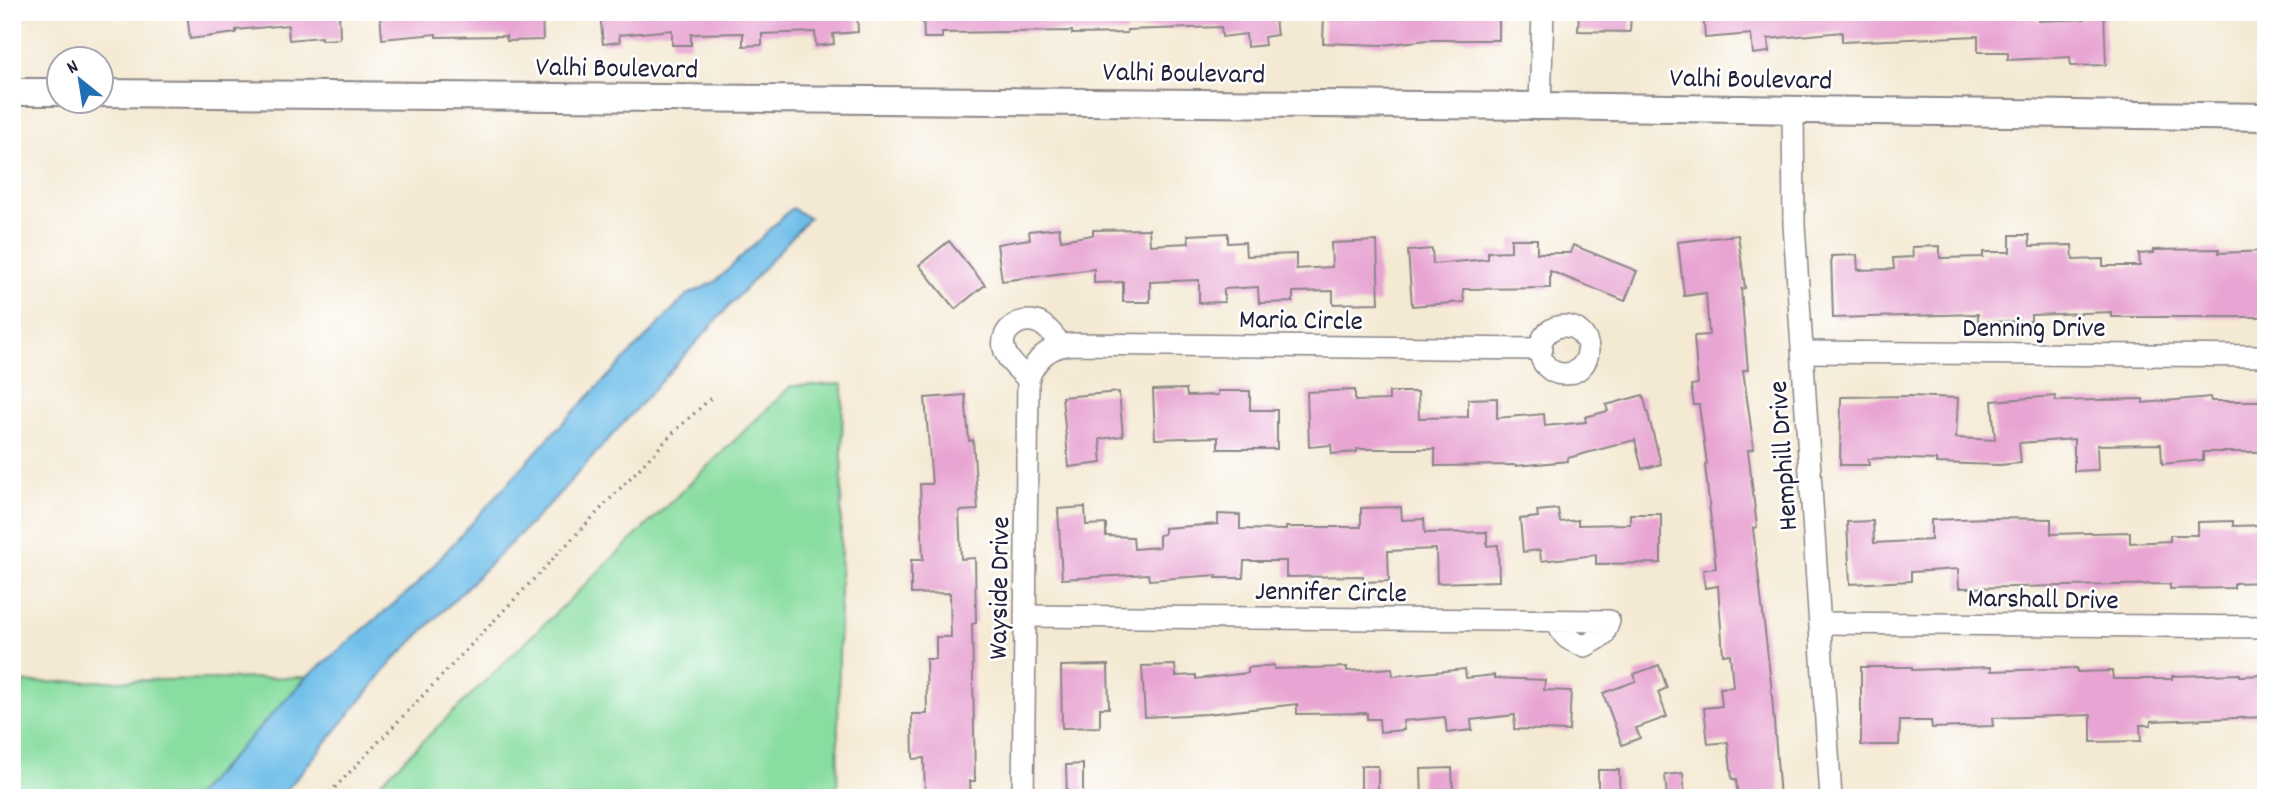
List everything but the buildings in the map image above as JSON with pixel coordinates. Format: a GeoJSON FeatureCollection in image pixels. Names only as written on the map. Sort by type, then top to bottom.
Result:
{"type":"FeatureCollection","features":[{"type":"Feature","properties":{"kind":"street"},"geometry":{"type":"LineString","coordinates":[[1540,106],[1544,12]]}},
{"type":"Feature","properties":{"kind":"street"},"geometry":{"type":"LineString","coordinates":[[12,92],[46,92]]}},
{"type":"Feature","properties":{"kind":"street","name":"Valhi Boulevard"},"geometry":{"type":"LineString","coordinates":[[116,93],[1540,106],[2266,117]]}},
{"type":"Feature","properties":{"kind":"street","name":"Hemphill Drive"},"geometry":{"type":"LineString","coordinates":[[1793,110],[1794,224],[1831,798]]}},
{"type":"Feature","properties":{"kind":"street"},"geometry":{"type":"LineString","coordinates":[[1022,321],[1038,322],[1060,345],[1043,354],[1033,366],[1028,379],[1012,363],[1004,349],[1004,338],[1010,328],[1022,321]]}},
{"type":"Feature","properties":{"kind":"street","name":"Maria Circle"},"geometry":{"type":"LineString","coordinates":[[1060,345],[1542,349]]}},
{"type":"Feature","properties":{"kind":"street","name":"Denning Drive"},"geometry":{"type":"LineString","coordinates":[[1803,352],[2266,356]]}},
{"type":"Feature","properties":{"kind":"street","name":"Wayside Drive"},"geometry":{"type":"LineString","coordinates":[[1023,798],[1028,379]]}},
{"type":"Feature","properties":{"kind":"street","name":"Jennifer Circle"},"geometry":{"type":"LineString","coordinates":[[1025,616],[1609,621]]}},
{"type":"Feature","properties":{"kind":"street","name":"Marshall Drive"},"geometry":{"type":"LineString","coordinates":[[1820,622],[2266,627]]}},
{"type":"Feature","properties":{"kind":"path"},"geometry":{"type":"LineString","coordinates":[[325,798],[675,431],[711,398]]}},
{"type":"Feature","properties":{"kind":"green space"},"geometry":{"type":"Polygon","coordinates":[[[843,384],[837,798],[364,798],[791,386],[843,384]]]}},
{"type":"Feature","properties":{"kind":"green space"},"geometry":{"type":"Polygon","coordinates":[[[307,677],[193,798],[12,798],[12,683],[307,677]]]}},
{"type":"Feature","properties":{"kind":"water"},"geometry":{"type":"Polygon","coordinates":[[[792,208],[809,218],[548,506],[394,660],[280,798],[193,798],[307,677],[415,586],[554,432],[687,295],[715,282],[792,208]]]}}]}
